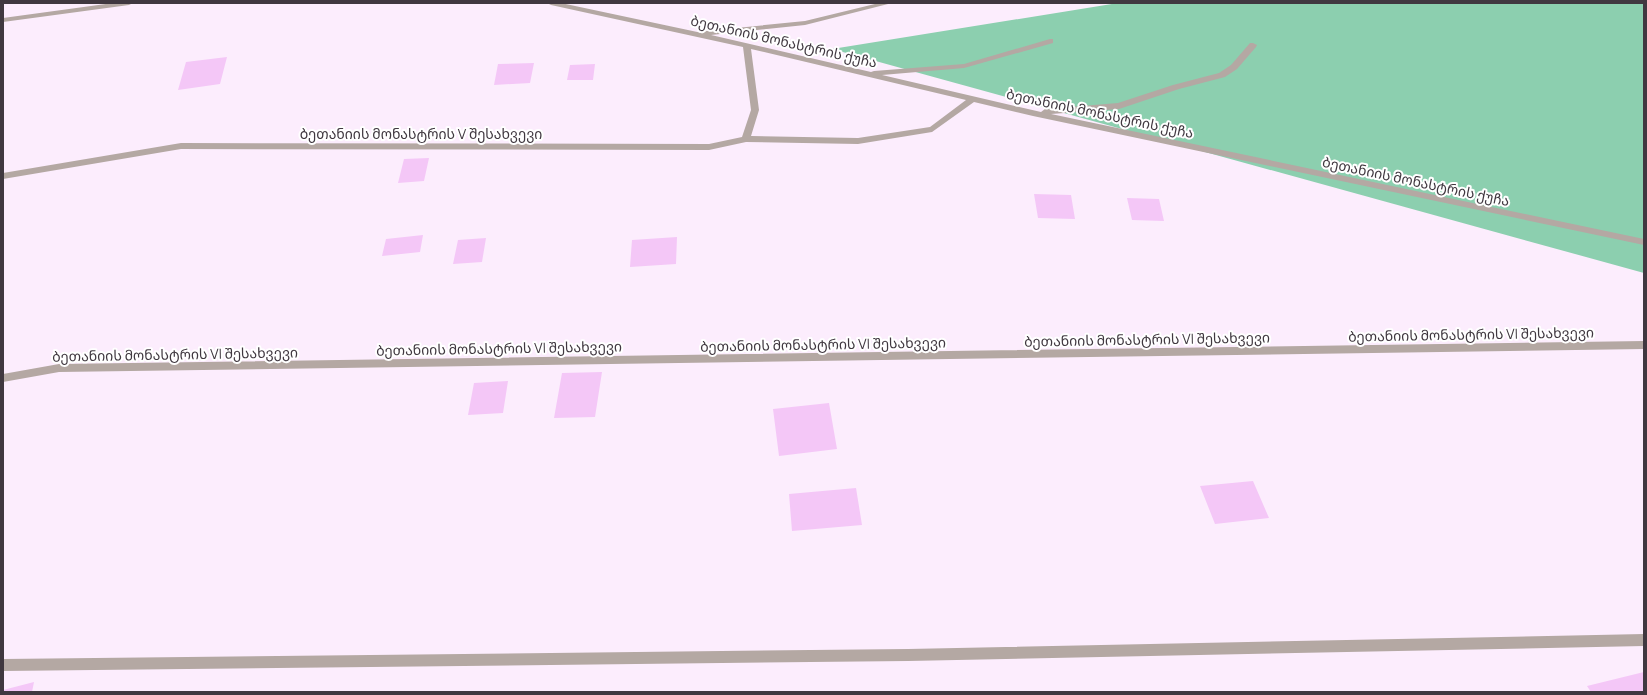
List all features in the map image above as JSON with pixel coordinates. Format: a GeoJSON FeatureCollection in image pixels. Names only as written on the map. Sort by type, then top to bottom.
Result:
{"type":"FeatureCollection","features":[{"type":"Feature","properties":{"kind":"street"},"geometry":{"type":"LineString","coordinates":[[3,20],[129,3]]}},
{"type":"Feature","properties":{"kind":"street","name":"ბეთანიის მონასტრის ქუჩა"},"geometry":{"type":"LineString","coordinates":[[551,3],[698,34],[747,47],[1033,113],[1644,242]]}},
{"type":"Feature","properties":{"kind":"street"},"geometry":{"type":"LineString","coordinates":[[698,34],[805,23],[888,3]]}},
{"type":"Feature","properties":{"kind":"street"},"geometry":{"type":"LineString","coordinates":[[864,74],[964,66],[1050,41]]}},
{"type":"Feature","properties":{"kind":"street"},"geometry":{"type":"LineString","coordinates":[[1033,113],[1119,106],[1176,87],[1222,75],[1234,67],[1253,45]]}},
{"type":"Feature","properties":{"kind":"street"},"geometry":{"type":"LineString","coordinates":[[746,139],[755,110],[747,47]]}},
{"type":"Feature","properties":{"kind":"street","name":"ბეთანიის მონასტრის V შესახვევი"},"geometry":{"type":"LineString","coordinates":[[3,176],[181,146],[709,147],[746,139],[858,141],[932,129],[972,98]]}},
{"type":"Feature","properties":{"kind":"street","name":"ბეთანიის მონასტრის VI შესახვევი"},"geometry":{"type":"LineString","coordinates":[[3,378],[58,368],[973,356],[1644,345]]}},
{"type":"Feature","properties":{"kind":"street"},"geometry":{"type":"LineString","coordinates":[[3,665],[916,655],[1644,640]]}},
{"type":"Feature","properties":{"kind":"green space"},"geometry":{"type":"Polygon","coordinates":[[[1118,3],[1644,3],[1644,273],[832,49],[1118,3]]]}},
{"type":"Feature","properties":{"kind":"building"},"geometry":{"type":"Polygon","coordinates":[[[227,57],[220,84],[178,90],[186,62],[227,57]]]}},
{"type":"Feature","properties":{"kind":"building"},"geometry":{"type":"Polygon","coordinates":[[[534,63],[530,83],[494,85],[498,64],[534,63]]]}},
{"type":"Feature","properties":{"kind":"building"},"geometry":{"type":"Polygon","coordinates":[[[595,64],[593,80],[567,80],[570,65],[595,64]]]}},
{"type":"Feature","properties":{"kind":"building"},"geometry":{"type":"Polygon","coordinates":[[[429,158],[424,181],[398,183],[404,159],[429,158]]]}},
{"type":"Feature","properties":{"kind":"building"},"geometry":{"type":"Polygon","coordinates":[[[1034,194],[1071,195],[1075,219],[1038,218],[1034,194]]]}},
{"type":"Feature","properties":{"kind":"building"},"geometry":{"type":"Polygon","coordinates":[[[1127,198],[1159,199],[1164,221],[1132,220],[1127,198]]]}},
{"type":"Feature","properties":{"kind":"building"},"geometry":{"type":"Polygon","coordinates":[[[423,235],[420,252],[382,256],[386,239],[423,235]]]}},
{"type":"Feature","properties":{"kind":"building"},"geometry":{"type":"Polygon","coordinates":[[[677,237],[676,264],[630,267],[632,240],[677,237]]]}},
{"type":"Feature","properties":{"kind":"building"},"geometry":{"type":"Polygon","coordinates":[[[486,238],[482,262],[453,264],[458,240],[486,238]]]}},
{"type":"Feature","properties":{"kind":"building"},"geometry":{"type":"Polygon","coordinates":[[[602,372],[595,417],[554,418],[562,373],[602,372]]]}},
{"type":"Feature","properties":{"kind":"building"},"geometry":{"type":"Polygon","coordinates":[[[508,381],[503,413],[468,415],[474,383],[508,381]]]}},
{"type":"Feature","properties":{"kind":"building"},"geometry":{"type":"Polygon","coordinates":[[[829,403],[837,449],[779,456],[773,409],[829,403]]]}},
{"type":"Feature","properties":{"kind":"building"},"geometry":{"type":"Polygon","coordinates":[[[1253,481],[1269,518],[1215,524],[1200,486],[1253,481]]]}},
{"type":"Feature","properties":{"kind":"building"},"geometry":{"type":"Polygon","coordinates":[[[856,488],[862,525],[792,531],[789,494],[856,488]]]}},
{"type":"Feature","properties":{"kind":"building"},"geometry":{"type":"Polygon","coordinates":[[[1644,672],[1644,692],[1591,692],[1587,686],[1644,672]]]}},
{"type":"Feature","properties":{"kind":"building"},"geometry":{"type":"Polygon","coordinates":[[[34,682],[32,692],[3,692],[3,690],[34,682]]]}}]}
